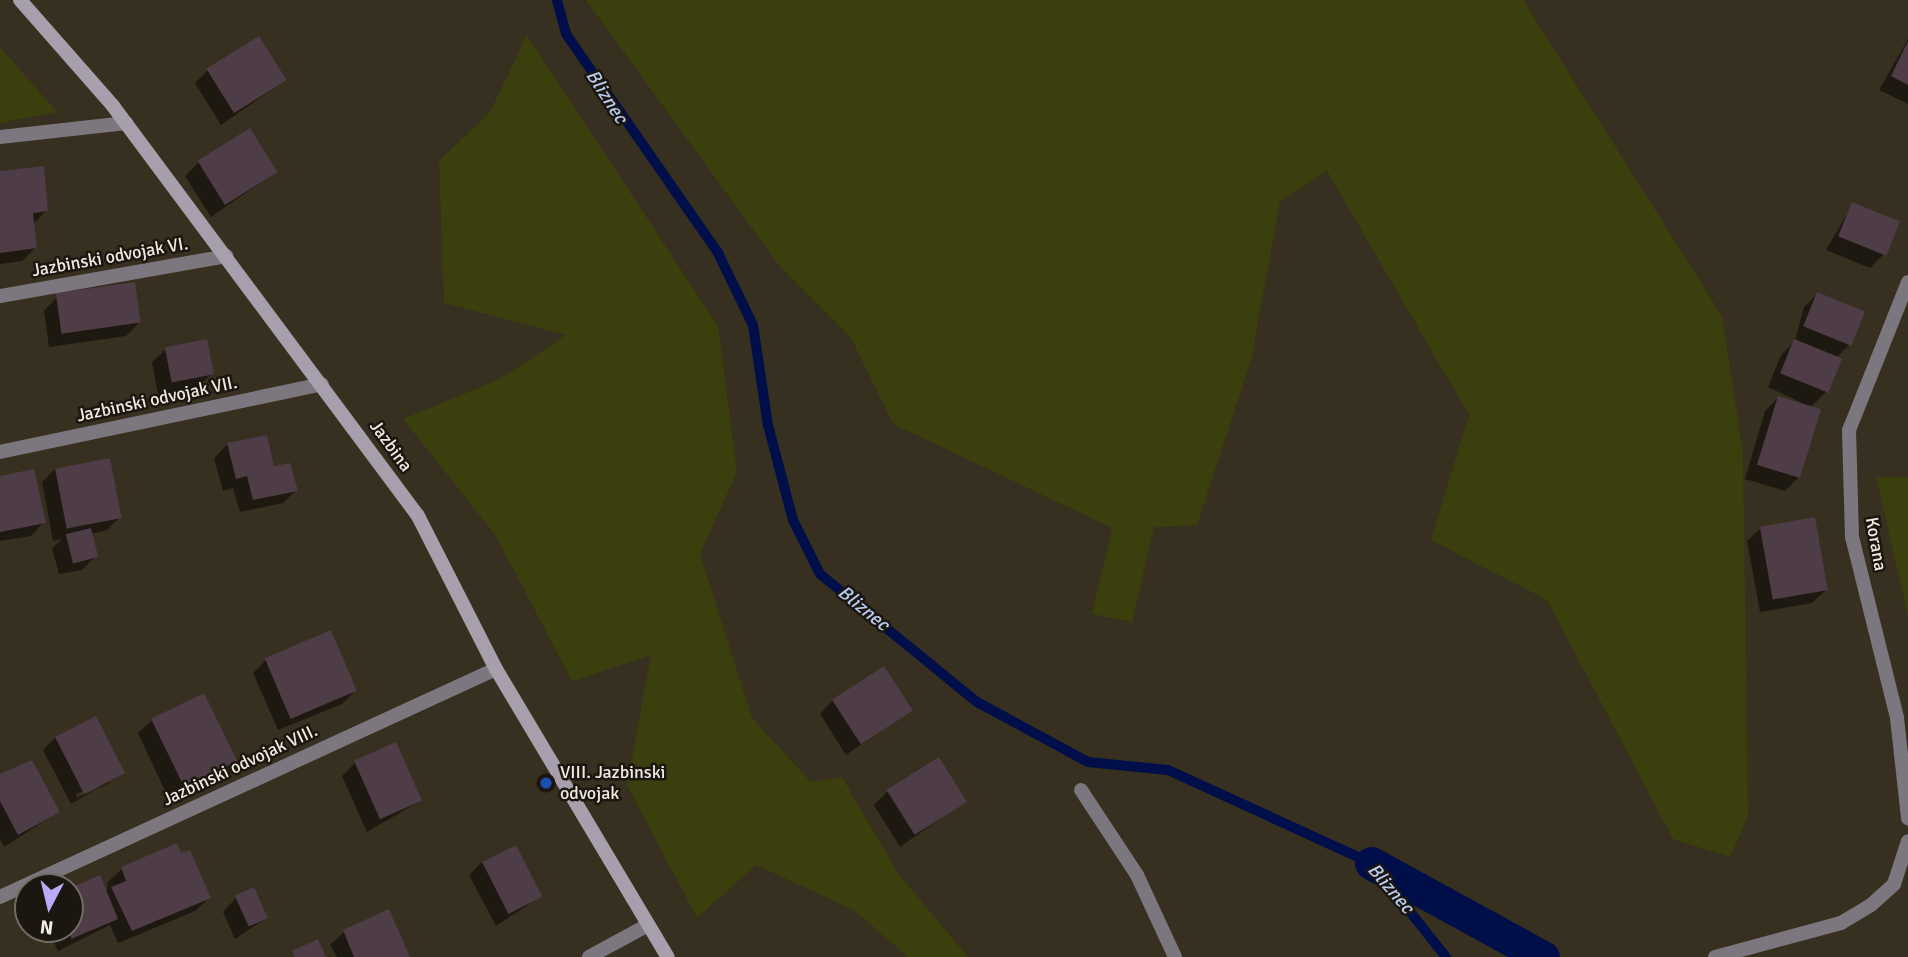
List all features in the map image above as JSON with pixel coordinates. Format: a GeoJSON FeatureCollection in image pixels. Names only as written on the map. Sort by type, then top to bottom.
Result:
{"type":"FeatureCollection","features":[{"type":"Feature","properties":{"kind":"street","name":"Jazbina"},"geometry":{"type":"LineString","coordinates":[[20,0],[126,123],[418,516],[496,669],[646,926],[668,957]]}},
{"type":"Feature","properties":{"kind":"street"},"geometry":{"type":"LineString","coordinates":[[0,137],[126,123]]}},
{"type":"Feature","properties":{"kind":"street","name":"Jazbinski odvojak VI."},"geometry":{"type":"LineString","coordinates":[[0,296],[227,256]]}},
{"type":"Feature","properties":{"kind":"street","name":"Korana"},"geometry":{"type":"LineString","coordinates":[[1908,282],[1849,430],[1852,537],[1897,718],[1908,818]]}},
{"type":"Feature","properties":{"kind":"street","name":"Jazbinski odvojak VII."},"geometry":{"type":"LineString","coordinates":[[0,452],[322,384]]}},
{"type":"Feature","properties":{"kind":"street","name":"Jazbinski odvojak VIII."},"geometry":{"type":"LineString","coordinates":[[0,897],[496,669]]}},
{"type":"Feature","properties":{"kind":"street"},"geometry":{"type":"LineString","coordinates":[[1081,790],[1138,875],[1175,957]]}},
{"type":"Feature","properties":{"kind":"street"},"geometry":{"type":"LineString","coordinates":[[1716,957],[1841,923],[1871,905],[1894,884],[1908,841]]}},
{"type":"Feature","properties":{"kind":"street"},"geometry":{"type":"LineString","coordinates":[[589,957],[646,926]]}},
{"type":"Feature","properties":{"kind":"green space"},"geometry":{"type":"Polygon","coordinates":[[[586,0],[1523,0],[1722,316],[1743,454],[1748,817],[1730,857],[1673,839],[1547,600],[1431,540],[1469,415],[1327,171],[1280,202],[1251,360],[1197,525],[1154,527],[1132,622],[1092,614],[1112,528],[893,424],[851,338],[781,268],[586,0]]]}},
{"type":"Feature","properties":{"kind":"green space"},"geometry":{"type":"Polygon","coordinates":[[[527,35],[718,326],[737,472],[700,554],[752,718],[811,782],[842,777],[897,872],[968,957],[908,957],[854,910],[756,865],[697,918],[627,785],[651,655],[572,681],[496,536],[403,419],[500,379],[566,335],[444,303],[439,161],[490,112],[527,35]]]}},
{"type":"Feature","properties":{"kind":"green space"},"geometry":{"type":"Polygon","coordinates":[[[0,47],[57,112],[0,123],[0,47]]]}},
{"type":"Feature","properties":{"kind":"green space"},"geometry":{"type":"Polygon","coordinates":[[[1876,477],[1908,477],[1908,616],[1876,477]]]}},
{"type":"Feature","properties":{"kind":"building"},"geometry":{"type":"Polygon","coordinates":[[[259,36],[287,80],[234,113],[206,69],[259,36]]]}},
{"type":"Feature","properties":{"kind":"building"},"geometry":{"type":"Polygon","coordinates":[[[1908,41],[1908,85],[1891,76],[1908,41]]]}},
{"type":"Feature","properties":{"kind":"building"},"geometry":{"type":"Polygon","coordinates":[[[250,128],[278,172],[225,205],[197,161],[250,128]]]}},
{"type":"Feature","properties":{"kind":"building"},"geometry":{"type":"Polygon","coordinates":[[[44,166],[48,211],[33,213],[37,248],[0,253],[0,171],[44,166]]]}},
{"type":"Feature","properties":{"kind":"building"},"geometry":{"type":"Polygon","coordinates":[[[1852,202],[1900,221],[1886,256],[1838,236],[1852,202]]]}},
{"type":"Feature","properties":{"kind":"building"},"geometry":{"type":"Polygon","coordinates":[[[135,282],[141,323],[61,334],[56,293],[135,282]]]}},
{"type":"Feature","properties":{"kind":"building"},"geometry":{"type":"Polygon","coordinates":[[[1817,292],[1865,311],[1851,346],[1803,326],[1817,292]]]}},
{"type":"Feature","properties":{"kind":"building"},"geometry":{"type":"Polygon","coordinates":[[[207,339],[214,374],[172,383],[165,347],[207,339]]]}},
{"type":"Feature","properties":{"kind":"building"},"geometry":{"type":"Polygon","coordinates":[[[1794,339],[1842,358],[1828,393],[1780,373],[1794,339]]]}},
{"type":"Feature","properties":{"kind":"building"},"geometry":{"type":"Polygon","coordinates":[[[1778,396],[1821,409],[1800,478],[1757,465],[1778,396]]]}},
{"type":"Feature","properties":{"kind":"building"},"geometry":{"type":"Polygon","coordinates":[[[267,435],[274,466],[290,463],[298,491],[253,500],[247,476],[236,479],[227,443],[267,435]]]}},
{"type":"Feature","properties":{"kind":"building"},"geometry":{"type":"Polygon","coordinates":[[[110,458],[122,518],[67,529],[55,469],[110,458]]]}},
{"type":"Feature","properties":{"kind":"building"},"geometry":{"type":"Polygon","coordinates":[[[34,469],[46,523],[0,532],[0,476],[34,469]]]}},
{"type":"Feature","properties":{"kind":"building"},"geometry":{"type":"Polygon","coordinates":[[[1815,517],[1828,590],[1773,600],[1760,527],[1815,517]]]}},
{"type":"Feature","properties":{"kind":"building"},"geometry":{"type":"Polygon","coordinates":[[[91,528],[98,557],[73,563],[66,534],[91,528]]]}},
{"type":"Feature","properties":{"kind":"building"},"geometry":{"type":"Polygon","coordinates":[[[331,630],[357,691],[291,719],[265,658],[331,630]]]}},
{"type":"Feature","properties":{"kind":"building"},"geometry":{"type":"Polygon","coordinates":[[[884,666],[913,710],[861,744],[832,700],[884,666]]]}},
{"type":"Feature","properties":{"kind":"building"},"geometry":{"type":"Polygon","coordinates":[[[204,693],[237,761],[184,787],[151,719],[204,693]]]}},
{"type":"Feature","properties":{"kind":"building"},"geometry":{"type":"Polygon","coordinates":[[[96,716],[125,773],[84,794],[55,737],[96,716]]]}},
{"type":"Feature","properties":{"kind":"building"},"geometry":{"type":"Polygon","coordinates":[[[396,742],[422,800],[380,819],[354,761],[396,742]]]}},
{"type":"Feature","properties":{"kind":"building"},"geometry":{"type":"Polygon","coordinates":[[[939,757],[967,802],[915,835],[886,790],[939,757]]]}},
{"type":"Feature","properties":{"kind":"building"},"geometry":{"type":"Polygon","coordinates":[[[32,760],[60,812],[18,835],[0,801],[0,774],[32,760]]]}},
{"type":"Feature","properties":{"kind":"building"},"geometry":{"type":"Polygon","coordinates":[[[177,843],[181,853],[190,850],[211,898],[132,931],[111,887],[126,881],[121,867],[177,843]]]}},
{"type":"Feature","properties":{"kind":"building"},"geometry":{"type":"Polygon","coordinates":[[[516,845],[542,897],[508,914],[482,862],[516,845]]]}},
{"type":"Feature","properties":{"kind":"building"},"geometry":{"type":"Polygon","coordinates":[[[100,875],[118,919],[84,933],[84,882],[100,875]]]}},
{"type":"Feature","properties":{"kind":"building"},"geometry":{"type":"Polygon","coordinates":[[[254,887],[268,918],[249,927],[235,896],[254,887]]]}},
{"type":"Feature","properties":{"kind":"building"},"geometry":{"type":"Polygon","coordinates":[[[389,909],[410,957],[354,957],[343,930],[389,909]]]}},
{"type":"Feature","properties":{"kind":"building"},"geometry":{"type":"Polygon","coordinates":[[[318,939],[326,957],[295,957],[292,951],[318,939]]]}},
{"type":"Feature","properties":{"kind":"waterway","name":"Bliznec"},"geometry":{"type":"LineString","coordinates":[[557,0],[566,34],[718,253],[753,325],[768,425],[793,520],[820,574],[977,702],[1088,762],[1168,770],[1371,863],[1446,957]]}},
{"type":"Feature","properties":{"kind":"waterway"},"geometry":{"type":"LineString","coordinates":[[1371,863],[1543,957]]}},
{"type":"Feature","properties":{"kind":"place","name":"VIII. Jazbinski odvojak"},"geometry":{"type":"Point","coordinates":[546,783]}}]}
